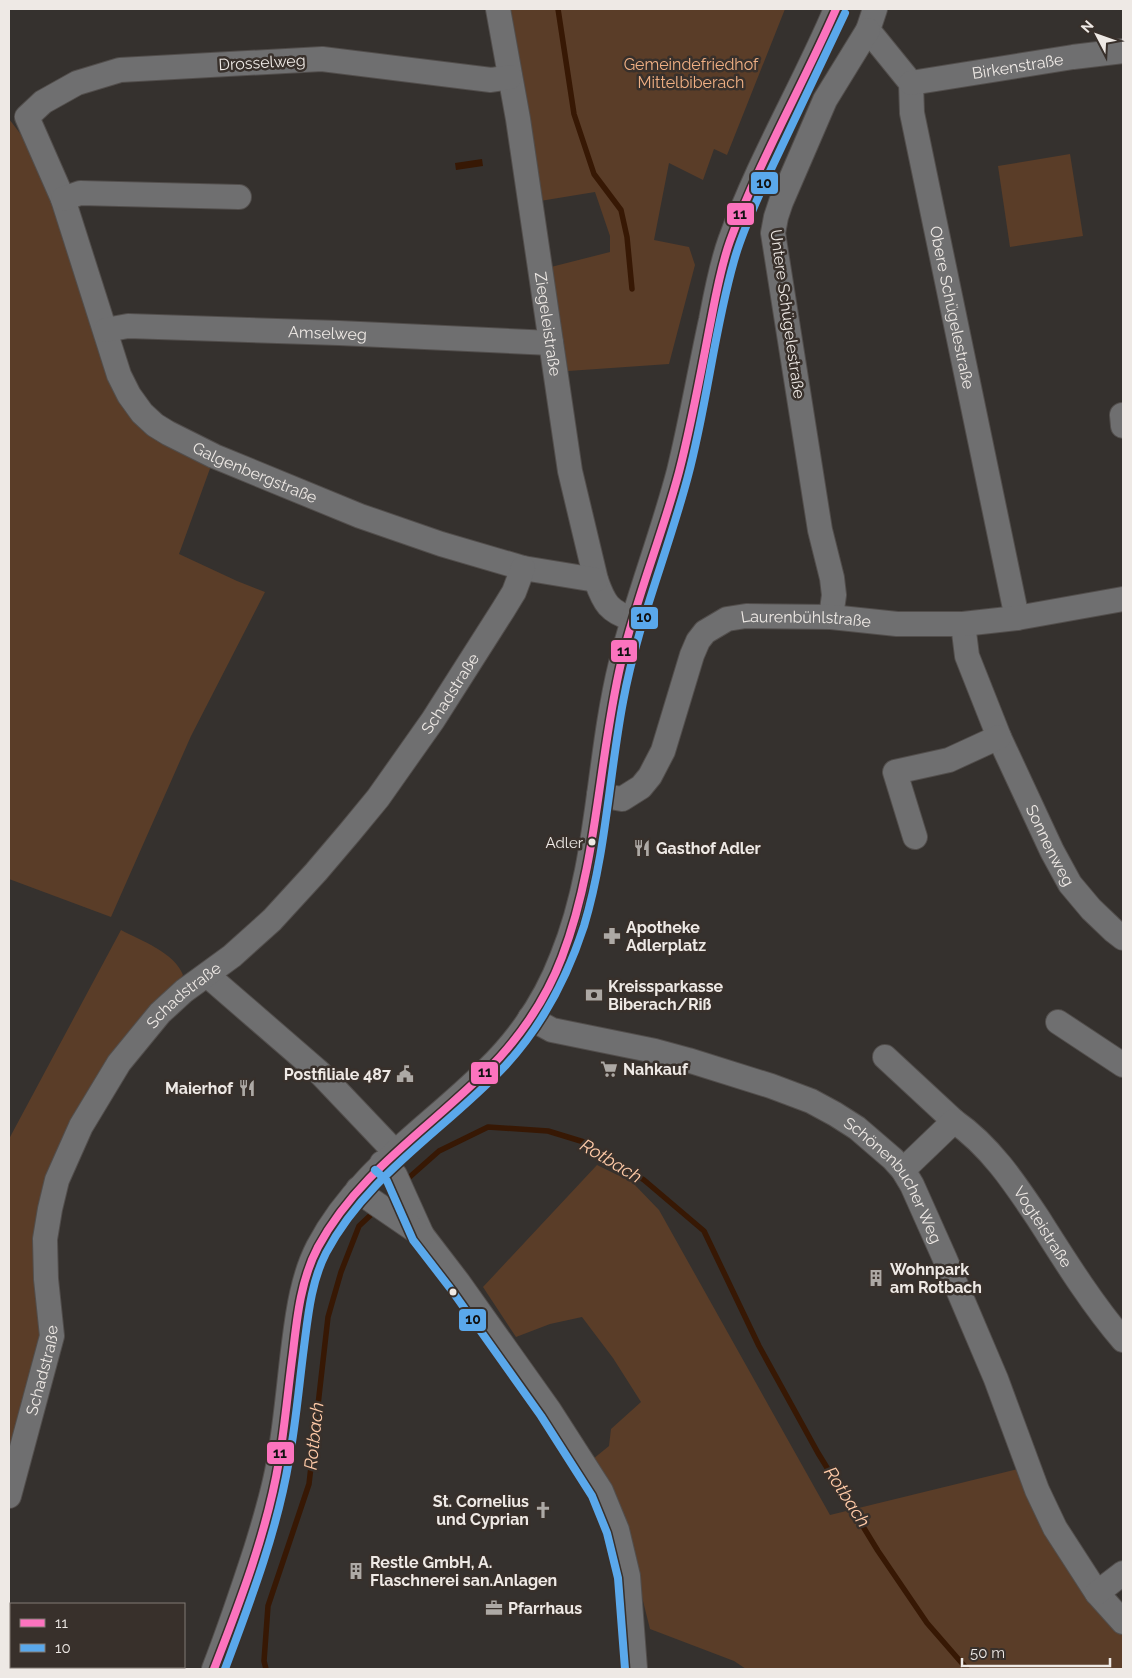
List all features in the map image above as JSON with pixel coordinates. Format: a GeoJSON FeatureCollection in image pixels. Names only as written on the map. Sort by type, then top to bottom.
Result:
{"type":"FeatureCollection","features":[{"type":"Feature","properties":{"kind":"street","name":"Ziegeleistraße"},"geometry":{"type":"LineString","coordinates":[[498,9],[519,128],[570,471],[596,580],[602,596],[610,608],[619,615],[633,619]]}},
{"type":"Feature","properties":{"kind":"street"},"geometry":{"type":"LineString","coordinates":[[214,1669],[251,1564],[271,1499],[279,1459],[298,1313],[312,1260],[331,1224],[342,1208],[373,1200],[394,1172],[515,1039],[546,991],[562,958],[586,878],[594,835],[609,718],[633,619],[679,470],[717,289],[730,243],[773,138],[820,46],[836,9]]}},
{"type":"Feature","properties":{"kind":"street"},"geometry":{"type":"LineString","coordinates":[[872,20],[911,83]]}},
{"type":"Feature","properties":{"kind":"street","name":"Untere Schügelestraße"},"geometry":{"type":"LineString","coordinates":[[831,617],[834,595],[832,578],[820,530],[773,232],[781,202],[825,100],[872,20]]}},
{"type":"Feature","properties":{"kind":"street","name":"Birkenstraße"},"geometry":{"type":"LineString","coordinates":[[911,83],[1073,57],[1123,51]]}},
{"type":"Feature","properties":{"kind":"street","name":"Drosselweg"},"geometry":{"type":"LineString","coordinates":[[27,117],[43,102],[77,82],[120,70],[322,59],[491,80],[510,77]]}},
{"type":"Feature","properties":{"kind":"street","name":"Obere Schügelestraße"},"geometry":{"type":"LineString","coordinates":[[911,83],[912,114],[1017,618]]}},
{"type":"Feature","properties":{"kind":"street","name":"Galgenbergstraße"},"geometry":{"type":"LineString","coordinates":[[27,117],[63,199],[117,368],[129,395],[142,413],[155,425],[214,456],[360,516],[441,544],[523,568],[596,580]]}},
{"type":"Feature","properties":{"kind":"street"},"geometry":{"type":"LineString","coordinates":[[63,199],[80,193],[240,197]]}},
{"type":"Feature","properties":{"kind":"street","name":"Amselweg"},"geometry":{"type":"LineString","coordinates":[[106,330],[128,326],[551,343]]}},
{"type":"Feature","properties":{"kind":"street"},"geometry":{"type":"LineString","coordinates":[[1123,415],[1123,426]]}},
{"type":"Feature","properties":{"kind":"street","name":"Schadstraße"},"geometry":{"type":"LineString","coordinates":[[9,1496],[52,1336],[46,1279],[45,1239],[57,1180],[81,1126],[120,1063],[160,1013],[184,991],[232,956],[272,920],[316,872],[378,798],[433,720],[504,610],[514,592],[523,568]]}},
{"type":"Feature","properties":{"kind":"street","name":"Laurenbühlstraße"},"geometry":{"type":"LineString","coordinates":[[599,796],[622,798],[641,787],[650,776],[663,751],[698,641],[705,632],[727,619],[746,616],[831,617],[897,624],[963,624],[1017,618],[1123,599]]}},
{"type":"Feature","properties":{"kind":"street","name":"Sonnenweg"},"geometry":{"type":"LineString","coordinates":[[963,624],[967,656],[999,737],[1039,825],[1070,884],[1091,909],[1123,938]]}},
{"type":"Feature","properties":{"kind":"street"},"geometry":{"type":"LineString","coordinates":[[915,837],[895,772],[950,760],[999,737]]}},
{"type":"Feature","properties":{"kind":"street"},"geometry":{"type":"LineString","coordinates":[[207,975],[319,1072],[394,1172],[422,1235],[458,1282],[545,1406],[601,1491],[617,1530],[628,1576],[635,1669]]}},
{"type":"Feature","properties":{"kind":"street","name":"Schönenbucher Weg"},"geometry":{"type":"LineString","coordinates":[[530,1018],[552,1030],[656,1051],[771,1086],[811,1101],[835,1114],[857,1128],[882,1148],[903,1170],[912,1185],[996,1379],[1037,1490],[1055,1528],[1096,1593],[1123,1622]]}},
{"type":"Feature","properties":{"kind":"street"},"geometry":{"type":"LineString","coordinates":[[1058,1022],[1123,1065]]}},
{"type":"Feature","properties":{"kind":"street","name":"Vogteistraße"},"geometry":{"type":"LineString","coordinates":[[884,1057],[954,1121],[982,1143],[1000,1164],[1017,1186],[1075,1274],[1123,1340]]}},
{"type":"Feature","properties":{"kind":"street"},"geometry":{"type":"LineString","coordinates":[[903,1170],[954,1121]]}},
{"type":"Feature","properties":{"kind":"street"},"geometry":{"type":"LineString","coordinates":[[373,1200],[422,1235]]}},
{"type":"Feature","properties":{"kind":"street"},"geometry":{"type":"LineString","coordinates":[[1096,1593],[1123,1573]]}},
{"type":"Feature","properties":{"kind":"green space","name":"Gemeindefriedhof Mittelbiberach"},"geometry":{"type":"Polygon","coordinates":[[[508,9],[785,9],[727,155],[714,149],[703,180],[669,163],[654,240],[689,247],[695,265],[669,364],[568,371],[551,267],[610,252],[610,236],[595,192],[540,201],[508,9]]]}},
{"type":"Feature","properties":{"kind":"green space"},"geometry":{"type":"Polygon","coordinates":[[[9,119],[26,141],[38,163],[112,380],[212,463],[179,554],[265,592],[191,736],[111,917],[9,879],[9,119]]]}},
{"type":"Feature","properties":{"kind":"green space"},"geometry":{"type":"Polygon","coordinates":[[[1070,154],[1083,236],[1010,247],[998,166],[1070,154]]]}},
{"type":"Feature","properties":{"kind":"green space"},"geometry":{"type":"Polygon","coordinates":[[[121,930],[165,954],[179,967],[183,975],[63,1151],[46,1336],[9,1474],[9,1139],[121,930]]]}},
{"type":"Feature","properties":{"kind":"green space"},"geometry":{"type":"Polygon","coordinates":[[[597,1165],[632,1182],[659,1210],[830,1515],[1018,1469],[1104,1617],[1123,1634],[1123,1669],[746,1669],[734,1661],[650,1629],[625,1529],[593,1459],[609,1446],[611,1429],[641,1402],[613,1358],[582,1317],[550,1324],[516,1337],[483,1287],[597,1165]]]}},
{"type":"Feature","properties":{"kind":"shaded area"},"geometry":{"type":"Polygon","coordinates":[[[482,159],[483,166],[456,170],[455,163],[482,159]]]}},
{"type":"Feature","properties":{"kind":"waterway"},"geometry":{"type":"LineString","coordinates":[[558,9],[574,114],[594,174],[621,210],[627,237],[632,289]]}},
{"type":"Feature","properties":{"kind":"waterway","name":"Rotbach"},"geometry":{"type":"LineString","coordinates":[[404,1182],[439,1151],[488,1127],[548,1131],[584,1142],[644,1180],[704,1231],[759,1346],[818,1453],[878,1551],[927,1623],[967,1669]]}},
{"type":"Feature","properties":{"kind":"waterway","name":"Rotbach"},"geometry":{"type":"LineString","coordinates":[[266,1669],[264,1661],[268,1606],[309,1484],[328,1317],[341,1272],[359,1226],[376,1210]]}},
{"type":"Feature","properties":{"kind":"transit line","name":"11"},"geometry":{"type":"LineString","coordinates":[[214,1669],[243,1592],[274,1488],[296,1325],[307,1272],[312,1259],[336,1219],[356,1193],[403,1146],[477,1081],[510,1046],[543,997],[562,957],[583,885],[613,700],[621,663],[634,615],[679,472],[724,260],[741,211],[836,9]]}},
{"type":"Feature","properties":{"kind":"transit line","name":"10"},"geometry":{"type":"LineString","coordinates":[[225,1669],[262,1566],[284,1487],[296,1418],[311,1299],[326,1253],[343,1225],[385,1176],[482,1089],[518,1051],[542,1018],[570,964],[584,926],[597,871],[618,730],[629,673],[695,449],[721,314],[734,261],[763,186],[845,13]]}},
{"type":"Feature","properties":{"kind":"transit line","name":"10"},"geometry":{"type":"LineString","coordinates":[[375,1170],[387,1181],[413,1240],[450,1288],[541,1416],[592,1496],[607,1533],[618,1578],[625,1669]]}},
{"type":"Feature","properties":{"kind":"place","name":"Adler"},"geometry":{"type":"Point","coordinates":[592,842]}},
{"type":"Feature","properties":{"kind":"place","name":"Gasthof Adler"},"geometry":{"type":"Point","coordinates":[642,848]}},
{"type":"Feature","properties":{"kind":"place","name":"Apotheke Adlerplatz"},"geometry":{"type":"Point","coordinates":[612,936]}},
{"type":"Feature","properties":{"kind":"place","name":"Kreissparkasse Biberach/Riß"},"geometry":{"type":"Point","coordinates":[594,995]}},
{"type":"Feature","properties":{"kind":"place","name":"Nahkauf"},"geometry":{"type":"Point","coordinates":[609,1069]}},
{"type":"Feature","properties":{"kind":"place","name":"Postfiliale 487"},"geometry":{"type":"Point","coordinates":[405,1074]}},
{"type":"Feature","properties":{"kind":"place","name":"Maierhof"},"geometry":{"type":"Point","coordinates":[247,1088]}},
{"type":"Feature","properties":{"kind":"place","name":"Wohnpark am Rotbach"},"geometry":{"type":"Point","coordinates":[876,1278]}},
{"type":"Feature","properties":{"kind":"place","name":"St. Cornelius und Cyprian"},"geometry":{"type":"Point","coordinates":[543,1510]}},
{"type":"Feature","properties":{"kind":"place","name":"Restle GmbH, A. Flaschnerei san.Anlagen"},"geometry":{"type":"Point","coordinates":[356,1571]}},
{"type":"Feature","properties":{"kind":"place","name":"Pfarrhaus"},"geometry":{"type":"Point","coordinates":[494,1608]}}]}
